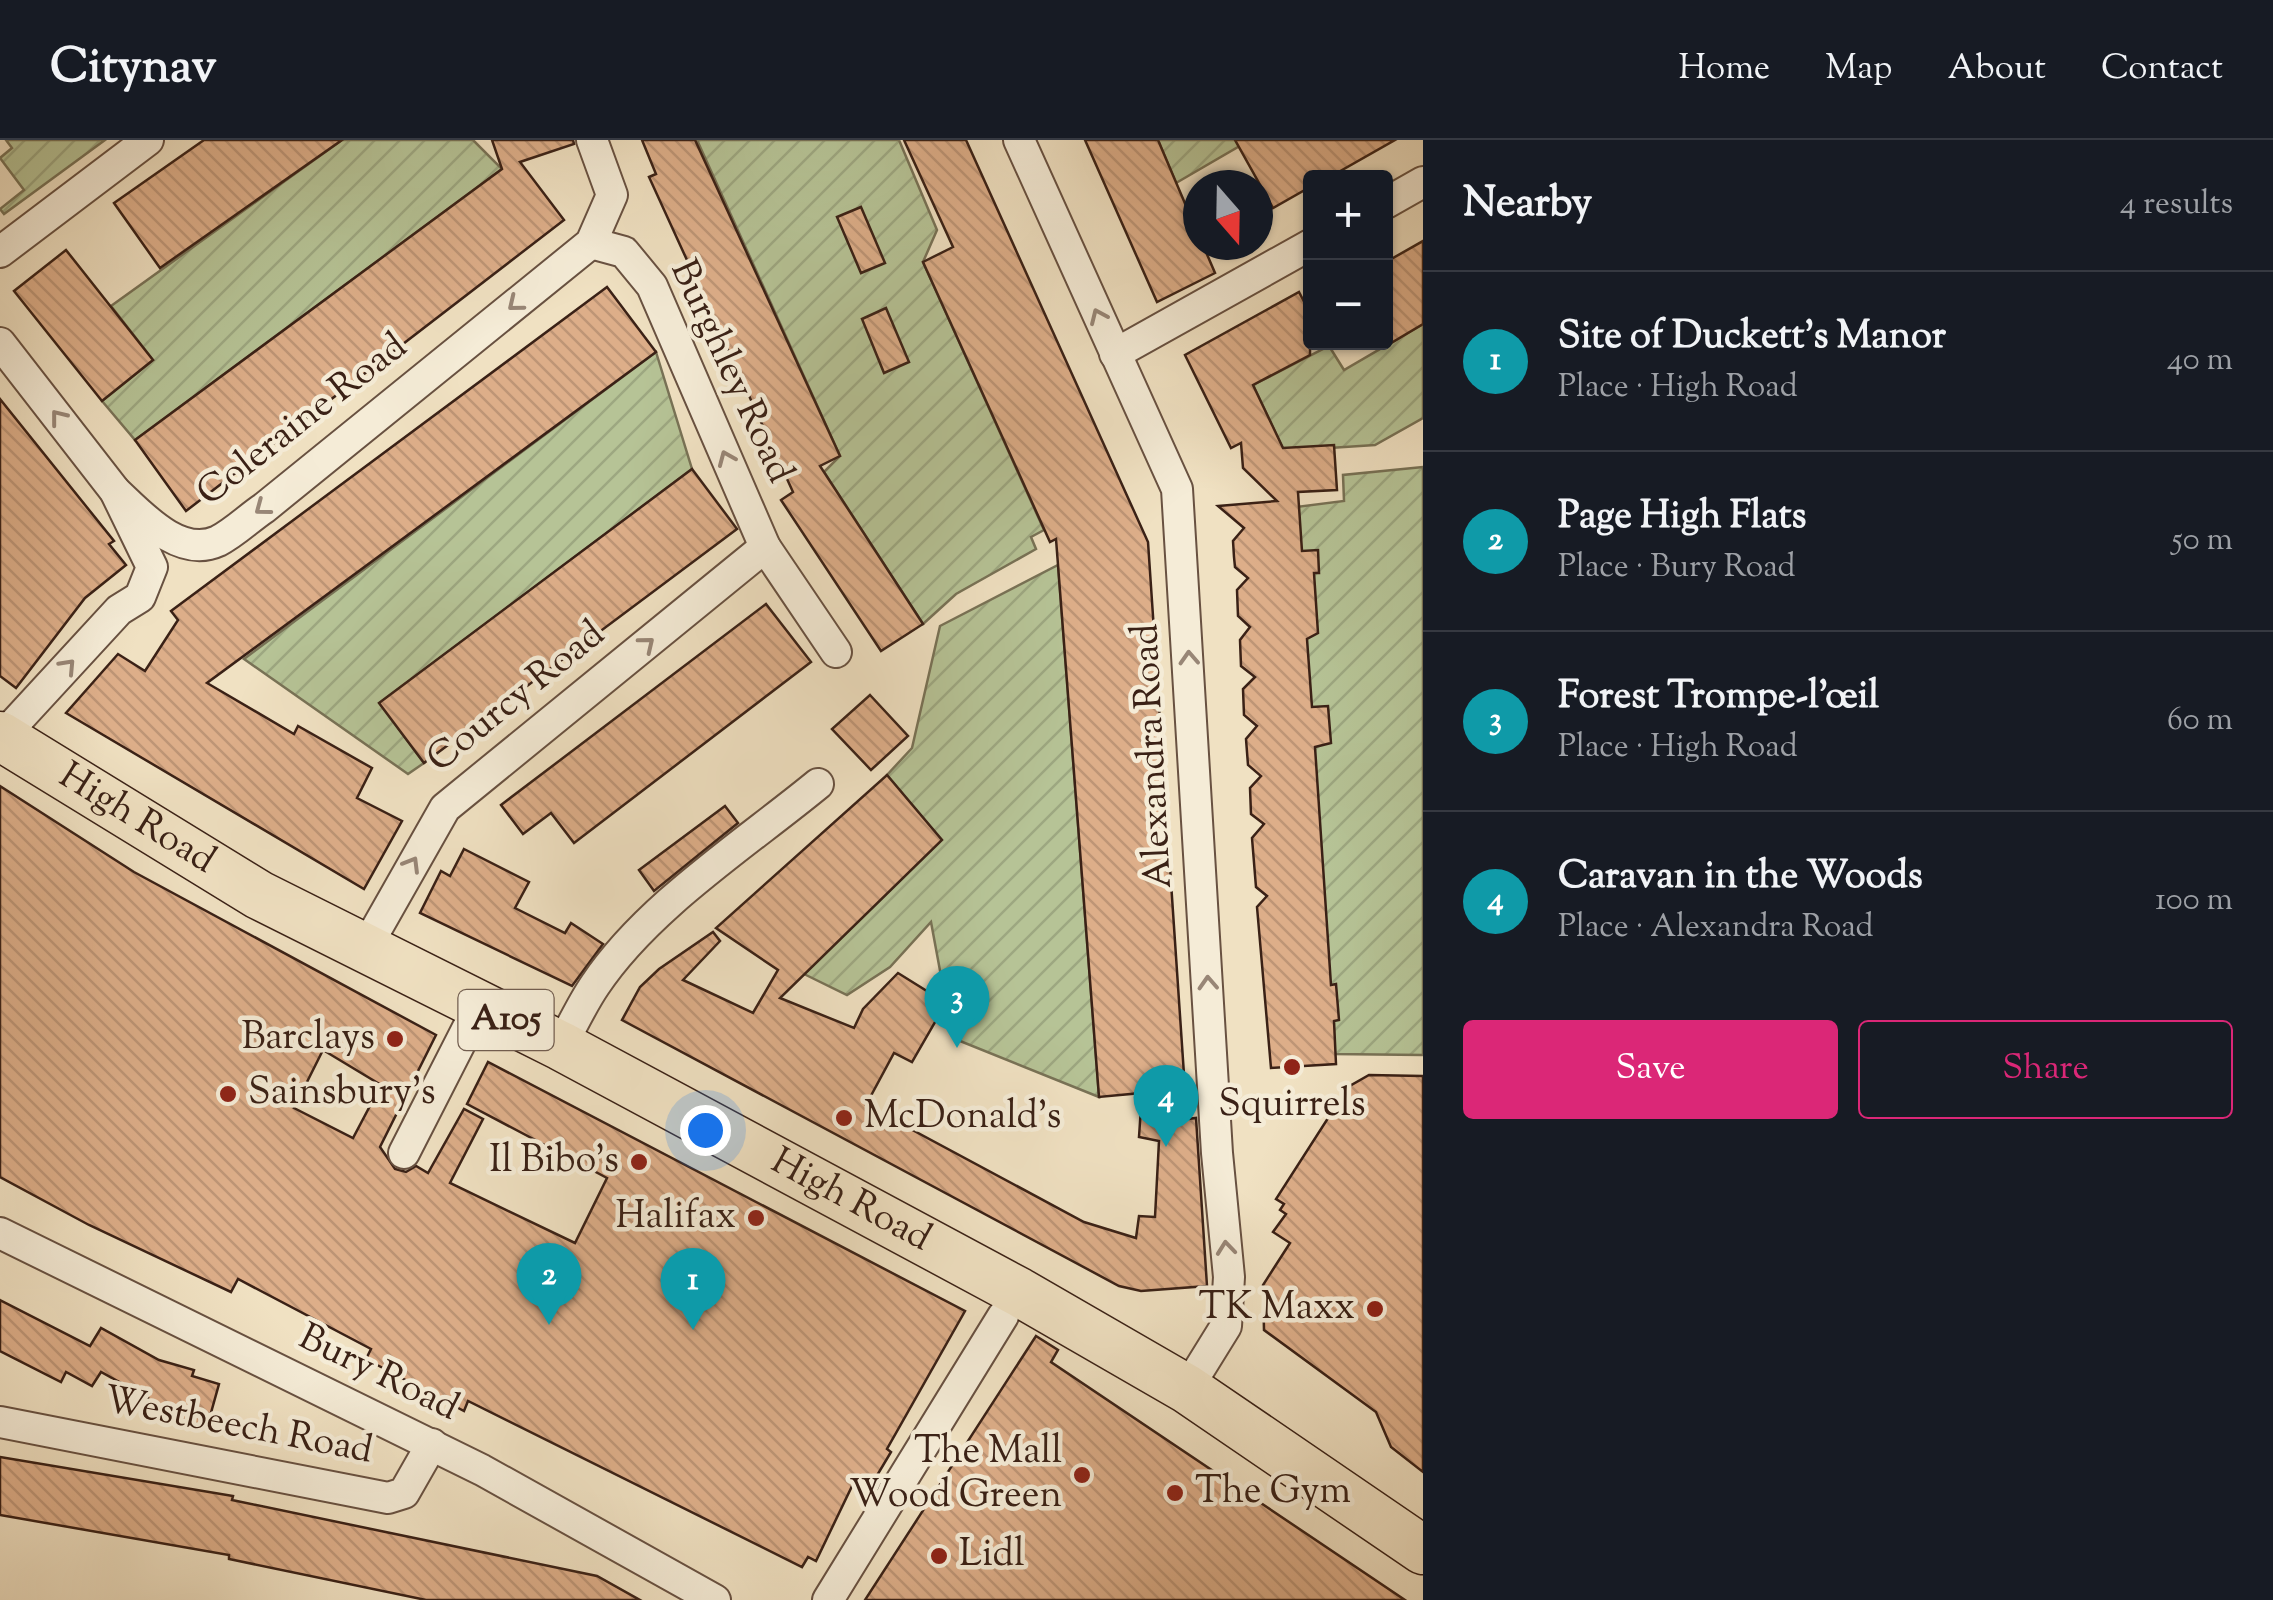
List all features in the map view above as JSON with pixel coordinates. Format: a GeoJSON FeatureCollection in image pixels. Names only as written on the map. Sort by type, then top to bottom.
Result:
{"type":"FeatureCollection","features":[{"type":"Feature","properties":{"kind":"main road","name":"High Road"},"geometry":{"type":"LineString","coordinates":[[1,737],[259,895],[561,1046],[1019,1292],[1187,1389],[1423,1550]]}},
{"type":"Feature","properties":{"kind":"street"},"geometry":{"type":"LineString","coordinates":[[0,252],[148,140]]}},
{"type":"Feature","properties":{"kind":"street"},"geometry":{"type":"LineString","coordinates":[[591,242],[612,194],[592,140]]}},
{"type":"Feature","properties":{"kind":"street","name":"Alexandra Road"},"geometry":{"type":"LineString","coordinates":[[1019,140],[1177,488],[1230,1315],[1218,1344],[1187,1389]]}},
{"type":"Feature","properties":{"kind":"street"},"geometry":{"type":"LineString","coordinates":[[1393,199],[1423,182]]}},
{"type":"Feature","properties":{"kind":"street","name":"Coleraine Road"},"geometry":{"type":"LineString","coordinates":[[115,491],[163,534],[186,543],[215,543],[591,242]]}},
{"type":"Feature","properties":{"kind":"street","name":"Burghley Road"},"geometry":{"type":"LineString","coordinates":[[591,242],[624,252],[652,286],[765,547],[836,652]]}},
{"type":"Feature","properties":{"kind":"street"},"geometry":{"type":"LineString","coordinates":[[1115,354],[1303,249]]}},
{"type":"Feature","properties":{"kind":"street"},"geometry":{"type":"LineString","coordinates":[[0,343],[115,491],[152,567],[140,596],[120,610],[1,737]]}},
{"type":"Feature","properties":{"kind":"street","name":"Courcy Road"},"geometry":{"type":"LineString","coordinates":[[365,949],[444,808],[765,547]]}},
{"type":"Feature","properties":{"kind":"street"},"geometry":{"type":"LineString","coordinates":[[561,1046],[594,986],[624,949],[662,912],[818,784]]}},
{"type":"Feature","properties":{"kind":"street"},"geometry":{"type":"LineString","coordinates":[[404,1152],[479,1006]]}},
{"type":"Feature","properties":{"kind":"street","name":"Bury Road"},"geometry":{"type":"LineString","coordinates":[[0,1233],[432,1444],[714,1600]]}},
{"type":"Feature","properties":{"kind":"street"},"geometry":{"type":"LineString","coordinates":[[828,1600],[1004,1316]]}},
{"type":"Feature","properties":{"kind":"street","name":"Westbeech Road"},"geometry":{"type":"LineString","coordinates":[[0,1422],[388,1498],[404,1494],[432,1444]]}},
{"type":"Feature","properties":{"kind":"green space"},"geometry":{"type":"Polygon","coordinates":[[[6,140],[105,140],[4,214],[0,209],[24,190],[0,158],[12,148],[6,140]]]}},
{"type":"Feature","properties":{"kind":"green space"},"geometry":{"type":"Polygon","coordinates":[[[342,140],[473,140],[502,169],[135,440],[102,401],[153,360],[111,306],[342,140]]]}},
{"type":"Feature","properties":{"kind":"green space"},"geometry":{"type":"Polygon","coordinates":[[[697,140],[899,140],[937,230],[923,262],[1044,530],[1031,537],[1036,549],[956,594],[923,624],[824,472],[840,456],[697,140]]]}},
{"type":"Feature","properties":{"kind":"green space"},"geometry":{"type":"Polygon","coordinates":[[[1158,140],[1250,140],[1198,170],[1183,170],[1183,179],[1176,183],[1158,140]]]}},
{"type":"Feature","properties":{"kind":"green space"},"geometry":{"type":"Polygon","coordinates":[[[1423,324],[1423,418],[1375,445],[1284,451],[1253,385],[1321,350],[1332,350],[1344,370],[1378,350],[1393,350],[1393,341],[1423,324]]]}},
{"type":"Feature","properties":{"kind":"green space"},"geometry":{"type":"Polygon","coordinates":[[[656,352],[692,469],[380,703],[424,763],[408,774],[244,659],[656,352]]]}},
{"type":"Feature","properties":{"kind":"green space"},"geometry":{"type":"Polygon","coordinates":[[[1423,467],[1423,1055],[1332,1054],[1288,508],[1344,501],[1343,475],[1423,467]]]}},
{"type":"Feature","properties":{"kind":"green space"},"geometry":{"type":"Polygon","coordinates":[[[1058,565],[1099,1097],[960,1041],[946,1003],[931,922],[890,967],[847,995],[804,974],[941,840],[887,775],[912,748],[940,626],[1058,565]]]}},
{"type":"Feature","properties":{"kind":"building"},"geometry":{"type":"Polygon","coordinates":[[[204,140],[342,140],[160,268],[114,203],[204,140]]]}},
{"type":"Feature","properties":{"kind":"building"},"geometry":{"type":"Polygon","coordinates":[[[492,140],[573,140],[574,144],[520,162],[564,220],[186,511],[135,440],[502,169],[492,140]]]}},
{"type":"Feature","properties":{"kind":"building"},"geometry":{"type":"Polygon","coordinates":[[[642,140],[695,140],[840,456],[820,466],[923,624],[881,651],[781,500],[793,492],[649,177],[656,174],[642,140]]]}},
{"type":"Feature","properties":{"kind":"building"},"geometry":{"type":"Polygon","coordinates":[[[904,140],[966,140],[1148,542],[1187,1119],[1196,1118],[1207,1286],[1141,1291],[1119,1286],[622,1020],[640,987],[713,932],[720,941],[683,980],[753,1013],[778,970],[716,928],[887,775],[942,840],[780,998],[854,1028],[863,1009],[898,973],[946,1003],[912,1062],[894,1053],[866,1105],[1084,1222],[1136,1238],[1139,1216],[1155,1217],[1159,1141],[1139,1137],[1142,1093],[1099,1097],[1056,539],[1050,542],[923,262],[953,247],[904,140]]]}},
{"type":"Feature","properties":{"kind":"building"},"geometry":{"type":"Polygon","coordinates":[[[1085,140],[1158,140],[1183,199],[1183,260],[1209,260],[1215,273],[1157,302],[1085,140]]]}},
{"type":"Feature","properties":{"kind":"building"},"geometry":{"type":"Polygon","coordinates":[[[1235,140],[1395,140],[1342,170],[1303,170],[1303,191],[1273,208],[1273,170],[1252,170],[1235,140]]]}},
{"type":"Feature","properties":{"kind":"building"},"geometry":{"type":"Polygon","coordinates":[[[861,207],[885,263],[861,273],[837,217],[861,207]]]}},
{"type":"Feature","properties":{"kind":"building"},"geometry":{"type":"Polygon","coordinates":[[[1423,241],[1423,324],[1393,342],[1393,260],[1423,241]]]}},
{"type":"Feature","properties":{"kind":"building"},"geometry":{"type":"Polygon","coordinates":[[[66,250],[153,360],[102,401],[14,291],[66,250]]]}},
{"type":"Feature","properties":{"kind":"building"},"geometry":{"type":"Polygon","coordinates":[[[607,287],[656,352],[207,683],[294,734],[298,726],[372,768],[357,798],[402,821],[364,889],[66,713],[118,654],[145,671],[178,620],[171,611],[607,287]]]}},
{"type":"Feature","properties":{"kind":"building"},"geometry":{"type":"Polygon","coordinates":[[[1299,292],[1303,300],[1303,350],[1310,350],[1310,355],[1253,385],[1283,448],[1334,445],[1337,490],[1298,492],[1302,551],[1318,550],[1319,573],[1314,573],[1318,633],[1307,639],[1312,707],[1328,706],[1331,743],[1315,747],[1331,985],[1336,984],[1339,1020],[1334,1021],[1336,1064],[1271,1068],[1257,907],[1267,896],[1256,887],[1252,838],[1264,824],[1251,814],[1250,788],[1261,776],[1248,765],[1246,739],[1257,726],[1244,715],[1243,689],[1255,677],[1241,666],[1240,640],[1250,627],[1238,616],[1237,590],[1248,578],[1235,567],[1233,541],[1244,528],[1218,506],[1277,501],[1243,468],[1241,443],[1231,448],[1185,355],[1299,292]]]}},
{"type":"Feature","properties":{"kind":"building"},"geometry":{"type":"Polygon","coordinates":[[[886,308],[909,362],[884,373],[862,319],[886,308]]]}},
{"type":"Feature","properties":{"kind":"building"},"geometry":{"type":"Polygon","coordinates":[[[0,399],[114,541],[109,544],[126,565],[85,598],[16,688],[0,676],[0,399]]]}},
{"type":"Feature","properties":{"kind":"building"},"geometry":{"type":"Polygon","coordinates":[[[692,469],[737,529],[424,763],[379,703],[692,469]]]}},
{"type":"Feature","properties":{"kind":"building"},"geometry":{"type":"Polygon","coordinates":[[[766,604],[811,662],[574,843],[551,813],[523,834],[501,805],[766,604]]]}},
{"type":"Feature","properties":{"kind":"building"},"geometry":{"type":"Polygon","coordinates":[[[870,695],[908,736],[871,770],[832,729],[870,695]]]}},
{"type":"Feature","properties":{"kind":"building"},"geometry":{"type":"Polygon","coordinates":[[[0,786],[134,872],[436,1035],[380,1147],[395,1169],[406,1172],[416,1166],[428,1173],[464,1109],[483,1119],[450,1183],[575,1243],[607,1178],[467,1104],[488,1062],[965,1311],[887,1449],[891,1452],[869,1489],[854,1482],[816,1561],[808,1557],[802,1567],[468,1401],[464,1411],[366,1359],[371,1349],[238,1279],[231,1292],[89,1225],[0,1177],[0,786]],[[323,1050],[294,1108],[353,1138],[381,1085],[323,1050]]]}},
{"type":"Feature","properties":{"kind":"building"},"geometry":{"type":"Polygon","coordinates":[[[725,806],[738,823],[654,891],[639,870],[725,806]]]}},
{"type":"Feature","properties":{"kind":"building"},"geometry":{"type":"Polygon","coordinates":[[[464,849],[529,882],[515,908],[565,933],[571,923],[603,944],[572,986],[420,913],[441,871],[450,876],[464,849]]]}},
{"type":"Feature","properties":{"kind":"building"},"geometry":{"type":"Polygon","coordinates":[[[1369,1075],[1423,1076],[1423,1472],[1391,1447],[1376,1412],[1264,1330],[1263,1285],[1290,1243],[1273,1232],[1286,1214],[1280,1210],[1284,1204],[1276,1199],[1348,1087],[1369,1075]]]}},
{"type":"Feature","properties":{"kind":"building"},"geometry":{"type":"Polygon","coordinates":[[[0,1300],[90,1346],[101,1328],[159,1360],[194,1370],[192,1376],[219,1384],[207,1427],[145,1410],[148,1398],[101,1372],[92,1386],[66,1372],[61,1382],[0,1351],[0,1300]]]}},
{"type":"Feature","properties":{"kind":"building","name":"The Mall Wood Green"},"geometry":{"type":"Polygon","coordinates":[[[1036,1336],[1058,1350],[1051,1362],[1405,1600],[865,1600],[1036,1336]]]}},
{"type":"Feature","properties":{"kind":"building"},"geometry":{"type":"Polygon","coordinates":[[[0,1457],[233,1496],[232,1500],[597,1576],[640,1600],[426,1600],[229,1559],[229,1555],[0,1515],[0,1457]]]}},
{"type":"Feature","properties":{"kind":"place","name":"Barclays"},"geometry":{"type":"Point","coordinates":[395,1039]}},
{"type":"Feature","properties":{"kind":"place","name":"Forest Trompe-l'œil"},"geometry":{"type":"Point","coordinates":[957,1048]}},
{"type":"Feature","properties":{"kind":"place","name":"Squirrels"},"geometry":{"type":"Point","coordinates":[1292,1067]}},
{"type":"Feature","properties":{"kind":"place","name":"Sainsbury's"},"geometry":{"type":"Point","coordinates":[228,1094]}},
{"type":"Feature","properties":{"kind":"place","name":"McDonald's"},"geometry":{"type":"Point","coordinates":[844,1118]}},
{"type":"Feature","properties":{"kind":"place","name":"Caravan in the Woods"},"geometry":{"type":"Point","coordinates":[1166,1147]}},
{"type":"Feature","properties":{"kind":"place","name":"Il Bibo's"},"geometry":{"type":"Point","coordinates":[639,1162]}},
{"type":"Feature","properties":{"kind":"place","name":"Halifax"},"geometry":{"type":"Point","coordinates":[756,1218]}},
{"type":"Feature","properties":{"kind":"place","name":"TK Maxx"},"geometry":{"type":"Point","coordinates":[1375,1309]}},
{"type":"Feature","properties":{"kind":"place","name":"Page High Flats"},"geometry":{"type":"Point","coordinates":[549,1325]}},
{"type":"Feature","properties":{"kind":"place","name":"Site of Duckett's Manor"},"geometry":{"type":"Point","coordinates":[693,1330]}},
{"type":"Feature","properties":{"kind":"place","name":"The Mall Wood Green"},"geometry":{"type":"Point","coordinates":[1082,1475]}},
{"type":"Feature","properties":{"kind":"place","name":"The Gym"},"geometry":{"type":"Point","coordinates":[1175,1493]}},
{"type":"Feature","properties":{"kind":"place","name":"Lidl"},"geometry":{"type":"Point","coordinates":[939,1556]}}]}
